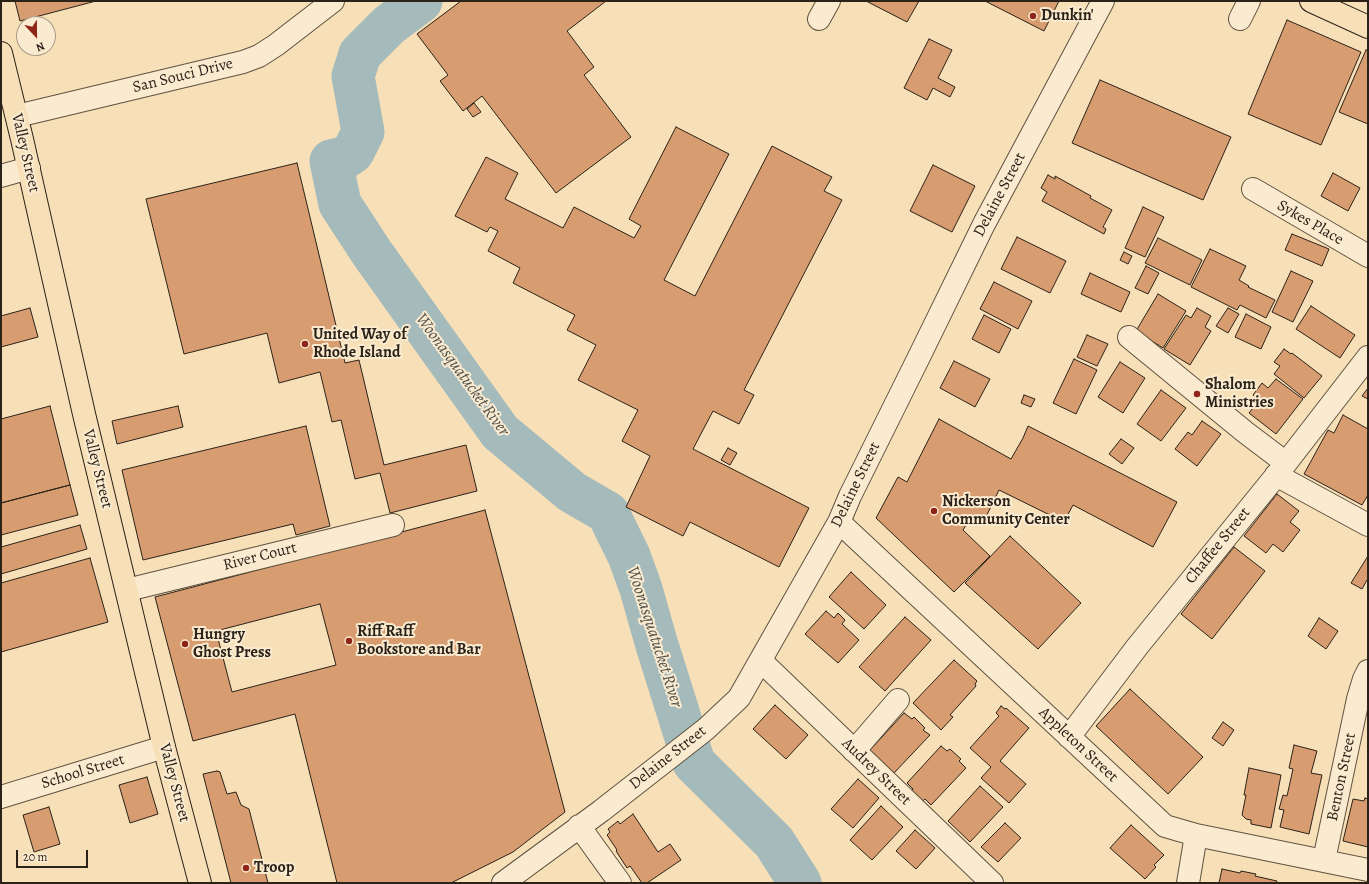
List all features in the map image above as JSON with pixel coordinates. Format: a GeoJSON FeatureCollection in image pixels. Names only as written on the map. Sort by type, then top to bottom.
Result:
{"type":"FeatureCollection","features":[{"type":"Feature","properties":{"kind":"main road"},"geometry":{"type":"LineString","coordinates":[[1310,1],[1368,27]]}},
{"type":"Feature","properties":{"kind":"main road","name":"Valley Street"},"geometry":{"type":"LineString","coordinates":[[1,53],[29,168],[82,407],[164,747],[200,883]]}},
{"type":"Feature","properties":{"kind":"street","name":"San Souci Drive"},"geometry":{"type":"LineString","coordinates":[[17,116],[243,62],[259,56],[276,45],[332,1]]}},
{"type":"Feature","properties":{"kind":"street","name":"Delaine Street"},"geometry":{"type":"LineString","coordinates":[[503,883],[601,811],[706,729],[739,698],[838,522],[984,224],[1103,1]]}},
{"type":"Feature","properties":{"kind":"street"},"geometry":{"type":"LineString","coordinates":[[1,176],[29,168]]}},
{"type":"Feature","properties":{"kind":"street","name":"Sykes Place"},"geometry":{"type":"LineString","coordinates":[[1253,189],[1368,256]]}},
{"type":"Feature","properties":{"kind":"street"},"geometry":{"type":"LineString","coordinates":[[1129,337],[1245,432],[1281,469],[1368,525]]}},
{"type":"Feature","properties":{"kind":"street","name":"Chaffee Street"},"geometry":{"type":"LineString","coordinates":[[1069,737],[1137,647],[1281,469],[1368,357]]}},
{"type":"Feature","properties":{"kind":"street","name":"Appleton Street"},"geometry":{"type":"LineString","coordinates":[[838,522],[1164,826],[1196,835],[1368,870]]}},
{"type":"Feature","properties":{"kind":"street","name":"River Court"},"geometry":{"type":"LineString","coordinates":[[127,590],[393,525]]}},
{"type":"Feature","properties":{"kind":"street","name":"Audrey Street"},"geometry":{"type":"LineString","coordinates":[[760,661],[992,883]]}},
{"type":"Feature","properties":{"kind":"street","name":"Benton Street"},"geometry":{"type":"LineString","coordinates":[[1324,860],[1358,699],[1367,677]]}},
{"type":"Feature","properties":{"kind":"street"},"geometry":{"type":"LineString","coordinates":[[854,751],[898,700]]}},
{"type":"Feature","properties":{"kind":"street","name":"School Street"},"geometry":{"type":"LineString","coordinates":[[1,797],[164,747]]}},
{"type":"Feature","properties":{"kind":"street"},"geometry":{"type":"LineString","coordinates":[[579,826],[620,883]]}},
{"type":"Feature","properties":{"kind":"street"},"geometry":{"type":"LineString","coordinates":[[1188,883],[1196,835]]}},
{"type":"Feature","properties":{"kind":"building"},"geometry":{"type":"Polygon","coordinates":[[[15,1],[96,1],[39,16],[19,16],[15,1]]]}},
{"type":"Feature","properties":{"kind":"building"},"geometry":{"type":"Polygon","coordinates":[[[461,1],[606,1],[567,31],[594,67],[584,75],[631,137],[556,193],[482,96],[463,111],[440,81],[448,75],[417,34],[461,1]]]}},
{"type":"Feature","properties":{"kind":"building"},"geometry":{"type":"Polygon","coordinates":[[[866,1],[919,1],[907,22],[866,1]]]}},
{"type":"Feature","properties":{"kind":"building","name":"Dunkin'"},"geometry":{"type":"Polygon","coordinates":[[[985,1],[1059,1],[1044,31],[985,1]]]}},
{"type":"Feature","properties":{"kind":"building"},"geometry":{"type":"Polygon","coordinates":[[[1287,20],[1361,52],[1321,145],[1248,114],[1287,20]]]}},
{"type":"Feature","properties":{"kind":"building"},"geometry":{"type":"Polygon","coordinates":[[[929,39],[952,50],[938,78],[955,87],[950,97],[933,88],[927,100],[904,88],[929,39]]]}},
{"type":"Feature","properties":{"kind":"building"},"geometry":{"type":"Polygon","coordinates":[[[1366,50],[1368,51],[1368,124],[1339,112],[1366,50]]]}},
{"type":"Feature","properties":{"kind":"building"},"geometry":{"type":"Polygon","coordinates":[[[1100,80],[1231,137],[1203,200],[1072,143],[1100,80]]]}},
{"type":"Feature","properties":{"kind":"building"},"geometry":{"type":"Polygon","coordinates":[[[474,103],[481,112],[473,117],[467,109],[474,103]]]}},
{"type":"Feature","properties":{"kind":"building"},"geometry":{"type":"Polygon","coordinates":[[[676,127],[729,154],[664,280],[695,296],[772,146],[832,177],[824,191],[842,200],[744,390],[754,395],[739,424],[713,411],[693,449],[809,508],[779,567],[690,522],[683,536],[626,507],[650,456],[622,441],[638,410],[578,380],[596,345],[567,330],[575,315],[513,283],[520,268],[488,251],[498,231],[490,227],[487,232],[455,216],[486,157],[518,173],[505,199],[563,228],[574,207],[634,238],[641,226],[629,219],[676,127]]]}},
{"type":"Feature","properties":{"kind":"building","name":"United Way of Rhode Island"},"geometry":{"type":"Polygon","coordinates":[[[297,163],[345,363],[359,360],[384,465],[466,445],[477,491],[390,513],[380,473],[355,479],[341,420],[332,422],[320,372],[279,383],[267,333],[184,354],[146,199],[297,163]]]}},
{"type":"Feature","properties":{"kind":"building"},"geometry":{"type":"Polygon","coordinates":[[[933,165],[975,186],[952,232],[910,211],[933,165]]]}},
{"type":"Feature","properties":{"kind":"building"},"geometry":{"type":"Polygon","coordinates":[[[1333,173],[1360,188],[1348,211],[1321,196],[1333,173]]]}},
{"type":"Feature","properties":{"kind":"building"},"geometry":{"type":"Polygon","coordinates":[[[1048,175],[1055,179],[1055,176],[1091,196],[1090,198],[1112,210],[1103,227],[1106,229],[1104,234],[1042,201],[1047,192],[1041,188],[1048,175]]]}},
{"type":"Feature","properties":{"kind":"building"},"geometry":{"type":"Polygon","coordinates":[[[1143,207],[1164,217],[1145,257],[1125,248],[1143,207]]]}},
{"type":"Feature","properties":{"kind":"building"},"geometry":{"type":"Polygon","coordinates":[[[1292,234],[1329,249],[1322,266],[1285,250],[1292,234]]]}},
{"type":"Feature","properties":{"kind":"building"},"geometry":{"type":"Polygon","coordinates":[[[1017,237],[1066,261],[1050,293],[1001,269],[1017,237]]]}},
{"type":"Feature","properties":{"kind":"building"},"geometry":{"type":"Polygon","coordinates":[[[1158,238],[1202,260],[1190,285],[1145,263],[1158,238]]]}},
{"type":"Feature","properties":{"kind":"building"},"geometry":{"type":"Polygon","coordinates":[[[1210,249],[1246,266],[1239,280],[1249,286],[1248,287],[1275,300],[1266,318],[1240,305],[1237,310],[1191,287],[1210,249]]]}},
{"type":"Feature","properties":{"kind":"building"},"geometry":{"type":"Polygon","coordinates":[[[1124,252],[1132,256],[1128,264],[1120,260],[1124,252]]]}},
{"type":"Feature","properties":{"kind":"building"},"geometry":{"type":"Polygon","coordinates":[[[1146,266],[1159,273],[1148,294],[1135,288],[1146,266]]]}},
{"type":"Feature","properties":{"kind":"building"},"geometry":{"type":"Polygon","coordinates":[[[1291,271],[1313,281],[1293,322],[1272,312],[1291,271]]]}},
{"type":"Feature","properties":{"kind":"building"},"geometry":{"type":"Polygon","coordinates":[[[1090,273],[1130,292],[1121,312],[1081,294],[1090,273]]]}},
{"type":"Feature","properties":{"kind":"building"},"geometry":{"type":"Polygon","coordinates":[[[994,282],[1032,301],[1018,329],[980,309],[994,282]]]}},
{"type":"Feature","properties":{"kind":"building"},"geometry":{"type":"Polygon","coordinates":[[[1158,294],[1186,311],[1163,348],[1136,331],[1158,294]]]}},
{"type":"Feature","properties":{"kind":"building"},"geometry":{"type":"Polygon","coordinates":[[[1311,306],[1355,335],[1340,358],[1296,329],[1311,306]]]}},
{"type":"Feature","properties":{"kind":"building"},"geometry":{"type":"Polygon","coordinates":[[[30,308],[38,337],[1,347],[1,316],[30,308]]]}},
{"type":"Feature","properties":{"kind":"building"},"geometry":{"type":"Polygon","coordinates":[[[1197,308],[1211,316],[1205,327],[1211,331],[1190,365],[1164,349],[1186,315],[1191,318],[1197,308]]]}},
{"type":"Feature","properties":{"kind":"building"},"geometry":{"type":"Polygon","coordinates":[[[1228,308],[1239,314],[1228,333],[1216,326],[1228,308]]]}},
{"type":"Feature","properties":{"kind":"building"},"geometry":{"type":"Polygon","coordinates":[[[1246,314],[1271,327],[1261,349],[1235,337],[1246,314]]]}},
{"type":"Feature","properties":{"kind":"building"},"geometry":{"type":"Polygon","coordinates":[[[984,315],[1011,329],[999,353],[972,339],[984,315]]]}},
{"type":"Feature","properties":{"kind":"building"},"geometry":{"type":"Polygon","coordinates":[[[1087,335],[1108,344],[1097,366],[1077,357],[1087,335]]]}},
{"type":"Feature","properties":{"kind":"building"},"geometry":{"type":"Polygon","coordinates":[[[1284,349],[1291,354],[1292,353],[1322,376],[1304,398],[1274,374],[1280,366],[1274,362],[1284,349]]]}},
{"type":"Feature","properties":{"kind":"building"},"geometry":{"type":"Polygon","coordinates":[[[1074,359],[1097,370],[1076,414],[1053,403],[1074,359]]]}},
{"type":"Feature","properties":{"kind":"building"},"geometry":{"type":"Polygon","coordinates":[[[954,361],[990,379],[975,407],[940,388],[954,361]]]}},
{"type":"Feature","properties":{"kind":"building"},"geometry":{"type":"Polygon","coordinates":[[[1120,362],[1145,378],[1123,413],[1098,397],[1120,362]]]}},
{"type":"Feature","properties":{"kind":"building"},"geometry":{"type":"Polygon","coordinates":[[[1276,379],[1303,399],[1276,434],[1249,413],[1259,400],[1253,395],[1262,383],[1268,388],[1276,379]]]}},
{"type":"Feature","properties":{"kind":"building"},"geometry":{"type":"Polygon","coordinates":[[[1368,388],[1368,399],[1362,396],[1368,388]]]}},
{"type":"Feature","properties":{"kind":"building"},"geometry":{"type":"Polygon","coordinates":[[[1161,390],[1186,408],[1161,441],[1137,424],[1161,390]]]}},
{"type":"Feature","properties":{"kind":"building"},"geometry":{"type":"Polygon","coordinates":[[[1024,395],[1035,399],[1031,407],[1021,403],[1024,395]]]}},
{"type":"Feature","properties":{"kind":"building"},"geometry":{"type":"Polygon","coordinates":[[[50,406],[70,485],[1,503],[1,419],[50,406]]]}},
{"type":"Feature","properties":{"kind":"building"},"geometry":{"type":"Polygon","coordinates":[[[178,406],[183,427],[117,444],[112,421],[178,406]]]}},
{"type":"Feature","properties":{"kind":"building"},"geometry":{"type":"Polygon","coordinates":[[[1343,415],[1368,429],[1368,495],[1362,505],[1304,474],[1328,430],[1334,433],[1343,415]]]}},
{"type":"Feature","properties":{"kind":"building","name":"Nickerson Community Center"},"geometry":{"type":"Polygon","coordinates":[[[939,419],[1011,459],[1028,426],[1177,502],[1153,547],[1073,505],[1064,522],[999,490],[983,523],[971,517],[963,530],[990,556],[954,592],[876,518],[898,477],[907,482],[939,419]]]}},
{"type":"Feature","properties":{"kind":"building"},"geometry":{"type":"Polygon","coordinates":[[[1202,421],[1221,434],[1197,466],[1175,449],[1188,432],[1192,435],[1202,421]]]}},
{"type":"Feature","properties":{"kind":"building"},"geometry":{"type":"Polygon","coordinates":[[[306,426],[330,526],[296,535],[293,524],[143,560],[122,470],[306,426]]]}},
{"type":"Feature","properties":{"kind":"building"},"geometry":{"type":"Polygon","coordinates":[[[1121,439],[1134,448],[1122,464],[1109,454],[1121,439]]]}},
{"type":"Feature","properties":{"kind":"building"},"geometry":{"type":"Polygon","coordinates":[[[728,448],[737,453],[730,465],[721,460],[728,448]]]}},
{"type":"Feature","properties":{"kind":"building"},"geometry":{"type":"Polygon","coordinates":[[[70,485],[78,515],[1,535],[1,503],[70,485]]]}},
{"type":"Feature","properties":{"kind":"building"},"geometry":{"type":"Polygon","coordinates":[[[1277,494],[1299,511],[1290,522],[1300,530],[1283,552],[1273,544],[1266,553],[1244,536],[1277,494]]]}},
{"type":"Feature","properties":{"kind":"building"},"geometry":{"type":"Polygon","coordinates":[[[485,510],[565,812],[513,852],[451,883],[337,883],[295,714],[193,741],[155,597],[485,510]],[[320,604],[216,631],[232,692],[336,665],[320,604]]]}},
{"type":"Feature","properties":{"kind":"building"},"geometry":{"type":"Polygon","coordinates":[[[80,525],[87,549],[1,574],[1,547],[80,525]]]}},
{"type":"Feature","properties":{"kind":"building"},"geometry":{"type":"Polygon","coordinates":[[[1010,536],[1081,603],[1038,649],[965,583],[1010,536]]]}},
{"type":"Feature","properties":{"kind":"building"},"geometry":{"type":"Polygon","coordinates":[[[1234,547],[1265,571],[1212,639],[1181,614],[1234,547]]]}},
{"type":"Feature","properties":{"kind":"building"},"geometry":{"type":"Polygon","coordinates":[[[1368,556],[1368,581],[1367,580],[1362,589],[1351,583],[1368,556]]]}},
{"type":"Feature","properties":{"kind":"building"},"geometry":{"type":"Polygon","coordinates":[[[90,558],[108,622],[1,652],[1,583],[90,558]]]}},
{"type":"Feature","properties":{"kind":"building"},"geometry":{"type":"Polygon","coordinates":[[[851,572],[886,605],[864,629],[829,597],[851,572]]]}},
{"type":"Feature","properties":{"kind":"building"},"geometry":{"type":"Polygon","coordinates":[[[826,611],[834,618],[838,613],[845,620],[842,624],[859,640],[838,663],[805,634],[826,611]]]}},
{"type":"Feature","properties":{"kind":"building"},"geometry":{"type":"Polygon","coordinates":[[[905,617],[931,640],[885,691],[859,667],[905,617]]]}},
{"type":"Feature","properties":{"kind":"building"},"geometry":{"type":"Polygon","coordinates":[[[1319,618],[1338,631],[1326,649],[1308,636],[1319,618]]]}},
{"type":"Feature","properties":{"kind":"building"},"geometry":{"type":"Polygon","coordinates":[[[954,660],[977,681],[975,684],[976,686],[950,715],[953,717],[941,730],[913,703],[954,660]]]}},
{"type":"Feature","properties":{"kind":"building"},"geometry":{"type":"Polygon","coordinates":[[[1130,689],[1203,757],[1168,794],[1096,726],[1130,689]]]}},
{"type":"Feature","properties":{"kind":"building"},"geometry":{"type":"Polygon","coordinates":[[[775,705],[808,735],[786,759],[753,729],[775,705]]]}},
{"type":"Feature","properties":{"kind":"building"},"geometry":{"type":"Polygon","coordinates":[[[1001,706],[1005,709],[1006,708],[1029,728],[1000,761],[1026,784],[1009,803],[981,778],[991,767],[970,748],[999,716],[996,713],[1001,706]]]}},
{"type":"Feature","properties":{"kind":"building"},"geometry":{"type":"Polygon","coordinates":[[[904,713],[912,719],[914,717],[925,728],[923,730],[930,735],[894,773],[888,767],[886,769],[875,759],[877,757],[870,750],[904,713]]]}},
{"type":"Feature","properties":{"kind":"building"},"geometry":{"type":"Polygon","coordinates":[[[1223,722],[1234,730],[1223,746],[1212,738],[1223,722]]]}},
{"type":"Feature","properties":{"kind":"building"},"geometry":{"type":"Polygon","coordinates":[[[1294,745],[1317,751],[1311,773],[1322,775],[1309,834],[1280,827],[1284,810],[1279,809],[1283,795],[1287,796],[1293,769],[1289,768],[1294,745]]]}},
{"type":"Feature","properties":{"kind":"building"},"geometry":{"type":"Polygon","coordinates":[[[941,746],[947,751],[950,749],[961,759],[959,761],[966,768],[931,805],[925,799],[922,802],[911,792],[913,789],[907,783],[941,746]]]}},
{"type":"Feature","properties":{"kind":"building"},"geometry":{"type":"Polygon","coordinates":[[[1249,768],[1281,775],[1271,828],[1251,824],[1251,820],[1246,819],[1242,815],[1249,768]]]}},
{"type":"Feature","properties":{"kind":"building"},"geometry":{"type":"Polygon","coordinates":[[[217,771],[220,772],[227,794],[236,792],[241,805],[249,809],[268,883],[231,883],[203,774],[217,771]]]}},
{"type":"Feature","properties":{"kind":"building"},"geometry":{"type":"Polygon","coordinates":[[[147,777],[158,814],[130,823],[119,785],[147,777]]]}},
{"type":"Feature","properties":{"kind":"building"},"geometry":{"type":"Polygon","coordinates":[[[858,779],[879,798],[853,828],[831,809],[858,779]]]}},
{"type":"Feature","properties":{"kind":"building"},"geometry":{"type":"Polygon","coordinates":[[[980,786],[1003,807],[970,842],[948,821],[980,786]]]}},
{"type":"Feature","properties":{"kind":"building"},"geometry":{"type":"Polygon","coordinates":[[[1365,798],[1368,799],[1368,847],[1343,841],[1353,799],[1364,801],[1365,798]]]}},
{"type":"Feature","properties":{"kind":"building"},"geometry":{"type":"Polygon","coordinates":[[[881,806],[903,827],[872,860],[850,840],[881,806]]]}},
{"type":"Feature","properties":{"kind":"building"},"geometry":{"type":"Polygon","coordinates":[[[49,807],[60,844],[34,852],[23,815],[49,807]]]}},
{"type":"Feature","properties":{"kind":"building"},"geometry":{"type":"Polygon","coordinates":[[[633,814],[658,852],[670,844],[681,860],[647,883],[642,883],[630,866],[627,868],[607,835],[610,832],[608,829],[618,821],[620,824],[633,814]]]}},
{"type":"Feature","properties":{"kind":"building"},"geometry":{"type":"Polygon","coordinates":[[[1005,823],[1021,838],[998,862],[981,847],[1005,823]]]}},
{"type":"Feature","properties":{"kind":"building"},"geometry":{"type":"Polygon","coordinates":[[[1131,825],[1164,855],[1154,865],[1156,867],[1145,879],[1110,848],[1131,825]]]}},
{"type":"Feature","properties":{"kind":"building"},"geometry":{"type":"Polygon","coordinates":[[[915,830],[935,848],[916,869],[896,851],[915,830]]]}},
{"type":"Feature","properties":{"kind":"building"},"geometry":{"type":"Polygon","coordinates":[[[1222,869],[1240,873],[1241,871],[1256,874],[1255,876],[1277,881],[1276,883],[1219,883],[1222,869]]]}},
{"type":"Feature","properties":{"kind":"waterway","name":"Woonasquatucket River"},"geometry":{"type":"LineString","coordinates":[[421,1],[389,25],[360,54],[353,76],[363,132],[353,152],[344,158],[331,161],[340,204],[372,253],[500,432],[572,492],[608,513],[629,556],[641,589],[694,763],[774,842],[800,883]]}},
{"type":"Feature","properties":{"kind":"place","name":"Dunkin'"},"geometry":{"type":"Point","coordinates":[1033,16]}},
{"type":"Feature","properties":{"kind":"place","name":"United Way of Rhode Island"},"geometry":{"type":"Point","coordinates":[305,344]}},
{"type":"Feature","properties":{"kind":"place","name":"Shalom Ministries"},"geometry":{"type":"Point","coordinates":[1197,394]}},
{"type":"Feature","properties":{"kind":"place","name":"Nickerson Community Center"},"geometry":{"type":"Point","coordinates":[934,511]}},
{"type":"Feature","properties":{"kind":"place","name":"Riff Raff Bookstore and Bar"},"geometry":{"type":"Point","coordinates":[349,641]}},
{"type":"Feature","properties":{"kind":"place","name":"Hungry Ghost Press"},"geometry":{"type":"Point","coordinates":[185,644]}},
{"type":"Feature","properties":{"kind":"place","name":"Troop"},"geometry":{"type":"Point","coordinates":[246,868]}}]}
